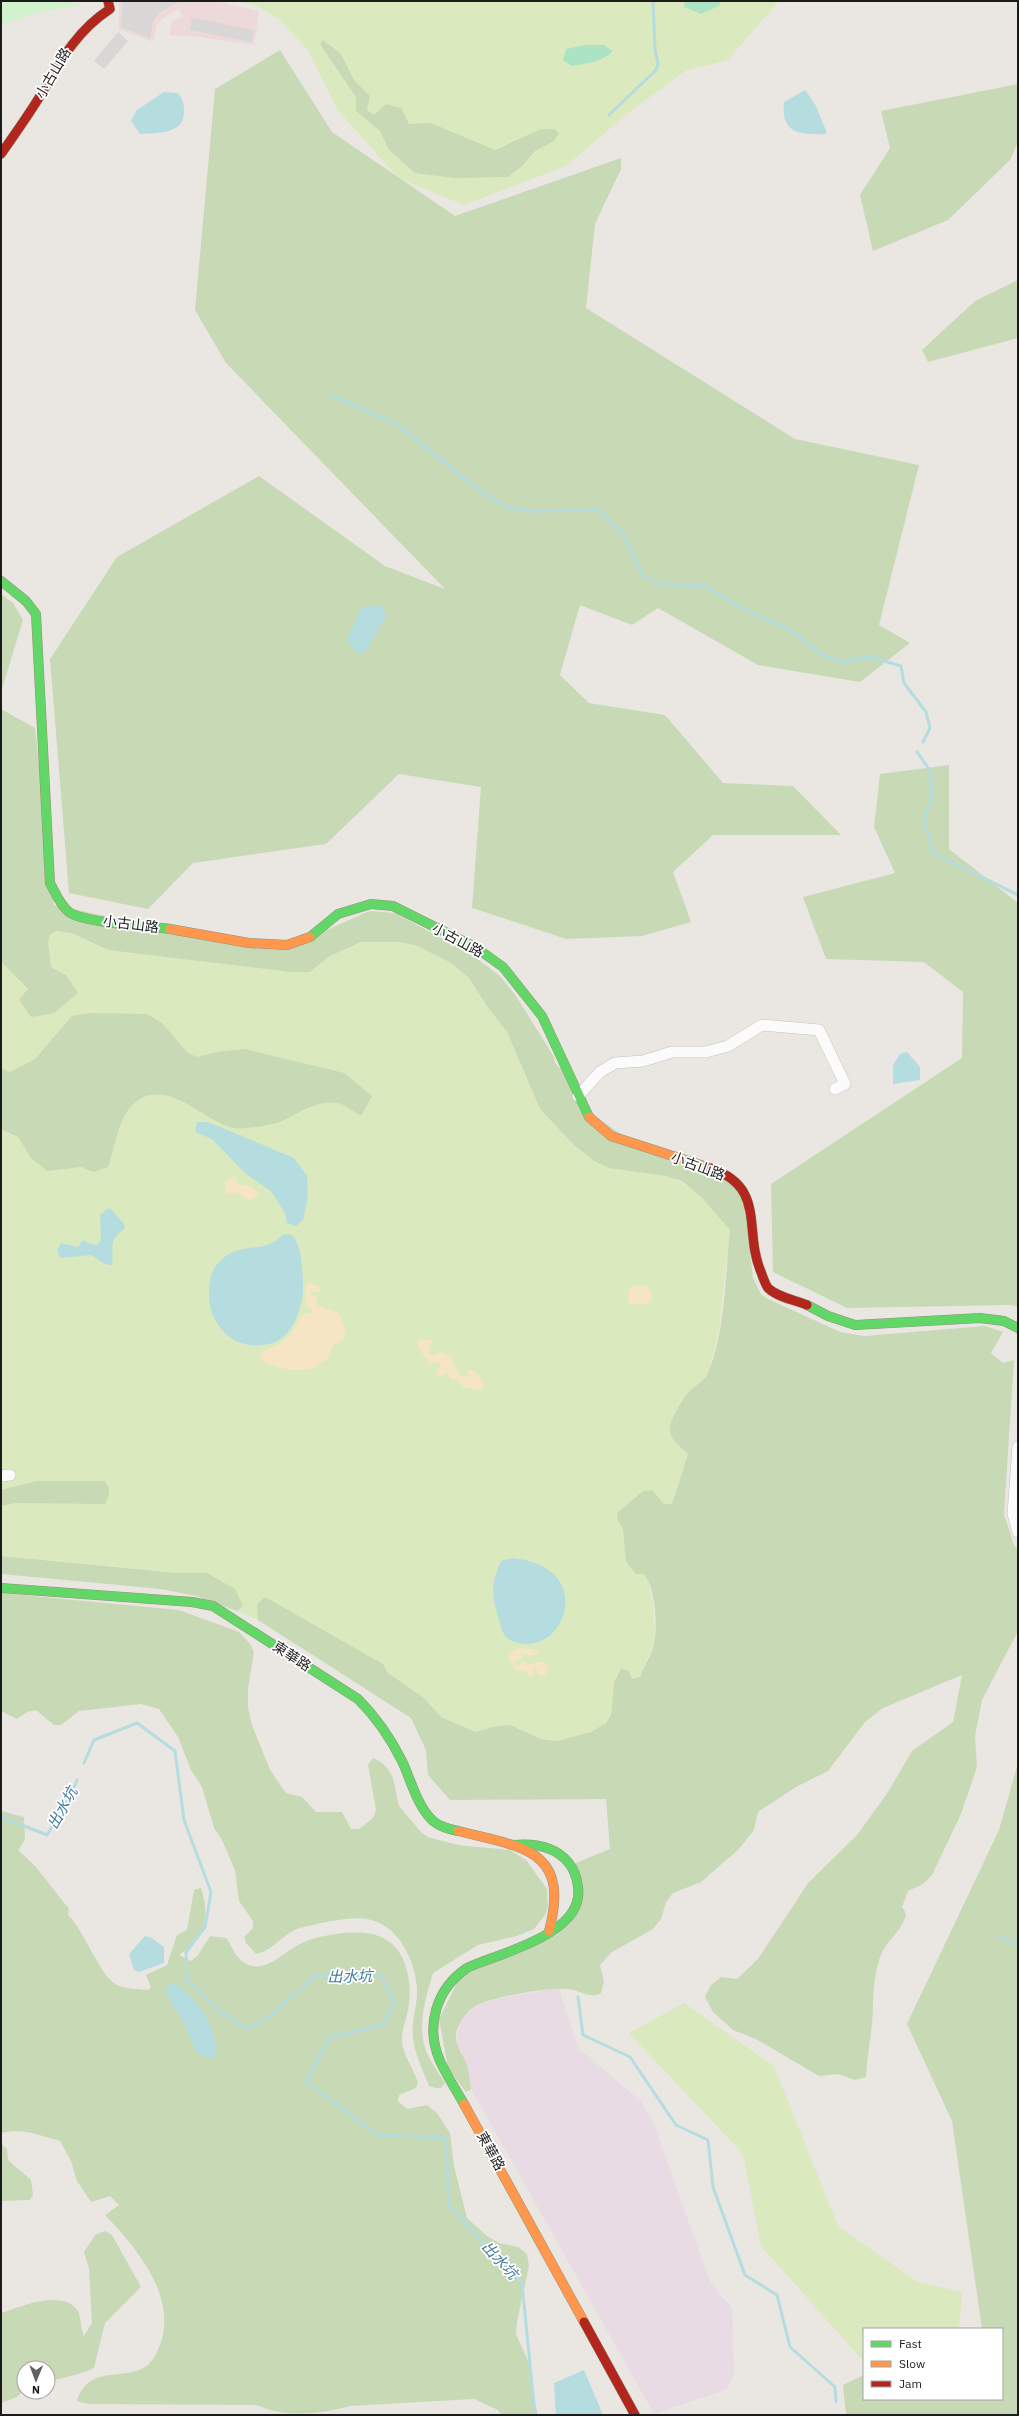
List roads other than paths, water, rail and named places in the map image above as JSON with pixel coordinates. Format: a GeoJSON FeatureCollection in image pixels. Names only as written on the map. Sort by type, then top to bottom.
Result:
{"type":"FeatureCollection","features":[{"type":"Feature","properties":{"kind":"street","name":"小古山路"},"geometry":{"type":"LineString","coordinates":[[1,154],[33,108],[69,45],[83,28],[110,9],[108,1]]}},
{"type":"Feature","properties":{"kind":"street","name":"小古山路"},"geometry":{"type":"LineString","coordinates":[[1,581],[26,601],[36,614],[50,883],[59,900],[69,912],[91,919],[197,932],[249,943],[287,945],[312,936],[338,914],[371,904],[393,906],[475,947],[504,967],[542,1016],[578,1096],[590,1118],[611,1136],[721,1172],[736,1181],[742,1187],[753,1223],[755,1259],[758,1269],[767,1287],[774,1292],[794,1299],[828,1316],[854,1325],[980,1318],[1004,1321],[1018,1328]]}},
{"type":"Feature","properties":{"kind":"street"},"geometry":{"type":"LineString","coordinates":[[578,1096],[600,1072],[615,1063],[643,1061],[672,1052],[706,1052],[728,1046],[762,1025],[819,1030],[845,1084],[836,1089]]}},
{"type":"Feature","properties":{"kind":"street"},"geometry":{"type":"LineString","coordinates":[[1018,1447],[1013,1514],[1018,1532]]}},
{"type":"Feature","properties":{"kind":"street","name":"東華路"},"geometry":{"type":"LineString","coordinates":[[1,1588],[192,1602],[213,1606],[358,1699],[371,1712],[382,1728],[401,1760],[418,1798],[432,1820],[442,1827],[512,1845],[535,1855],[550,1870],[555,1888],[555,1909],[549,1931]]}},
{"type":"Feature","properties":{"kind":"street","name":"東華路"},"geometry":{"type":"LineString","coordinates":[[512,1845],[530,1843],[549,1848],[566,1858],[576,1872],[580,1892],[576,1908],[565,1923],[549,1931],[533,1943],[469,1966],[450,1981],[440,1997],[434,2014],[433,2035],[440,2060],[635,2415]]}},
{"type":"Feature","properties":{"kind":"water"},"geometry":{"type":"Polygon","coordinates":[[[805,90],[815,104],[827,133],[811,134],[797,132],[788,126],[784,116],[784,102],[805,90]]]}},
{"type":"Feature","properties":{"kind":"water"},"geometry":{"type":"Polygon","coordinates":[[[164,92],[178,93],[183,104],[183,119],[180,124],[169,131],[140,134],[131,121],[137,110],[164,92]]]}},
{"type":"Feature","properties":{"kind":"water"},"geometry":{"type":"Polygon","coordinates":[[[374,605],[382,607],[386,615],[366,651],[358,654],[347,640],[361,608],[374,605]]]}},
{"type":"Feature","properties":{"kind":"water"},"geometry":{"type":"Polygon","coordinates":[[[907,1052],[920,1067],[920,1080],[893,1084],[893,1065],[900,1054],[907,1052]]]}},
{"type":"Feature","properties":{"kind":"water"},"geometry":{"type":"Polygon","coordinates":[[[197,1122],[208,1122],[294,1158],[307,1176],[308,1196],[303,1220],[296,1226],[287,1223],[285,1213],[271,1191],[246,1174],[212,1139],[195,1132],[197,1122]]]}},
{"type":"Feature","properties":{"kind":"water"},"geometry":{"type":"Polygon","coordinates":[[[110,1208],[124,1224],[125,1228],[113,1241],[112,1265],[105,1264],[91,1255],[60,1258],[57,1250],[61,1243],[78,1247],[83,1240],[90,1244],[98,1245],[101,1238],[100,1215],[110,1208]]]}},
{"type":"Feature","properties":{"kind":"water"},"geometry":{"type":"Polygon","coordinates":[[[283,1234],[292,1235],[298,1245],[301,1257],[303,1289],[300,1307],[294,1323],[283,1337],[276,1342],[261,1345],[240,1343],[223,1331],[212,1314],[209,1293],[212,1273],[215,1267],[224,1258],[233,1252],[241,1249],[267,1245],[275,1241],[283,1234]]]}},
{"type":"Feature","properties":{"kind":"water"},"geometry":{"type":"Polygon","coordinates":[[[513,1558],[539,1565],[556,1577],[564,1592],[565,1608],[560,1623],[550,1636],[536,1643],[519,1643],[512,1641],[505,1636],[502,1631],[493,1590],[497,1569],[501,1561],[513,1558]]]}},
{"type":"Feature","properties":{"kind":"water"},"geometry":{"type":"Polygon","coordinates":[[[145,1936],[152,1938],[164,1947],[164,1963],[139,1972],[134,1970],[129,1954],[145,1936]]]}},
{"type":"Feature","properties":{"kind":"water"},"geometry":{"type":"Polygon","coordinates":[[[174,1983],[191,1997],[205,2015],[214,2036],[216,2058],[203,2056],[196,2052],[183,2021],[167,1996],[166,1988],[174,1983]]]}},
{"type":"Feature","properties":{"kind":"water"},"geometry":{"type":"Polygon","coordinates":[[[584,2370],[603,2415],[556,2415],[554,2383],[584,2370]]]}},
{"type":"Feature","properties":{"kind":"waterway"},"geometry":{"type":"LineString","coordinates":[[609,115],[656,70],[658,64],[655,49],[653,1]]}},
{"type":"Feature","properties":{"kind":"waterway"},"geometry":{"type":"LineString","coordinates":[[330,395],[395,423],[478,489],[506,507],[532,511],[599,510],[623,534],[642,575],[661,584],[706,586],[739,607],[790,630],[820,653],[841,662],[870,657],[901,666],[904,683],[926,712],[930,728],[923,742]]}},
{"type":"Feature","properties":{"kind":"waterway"},"geometry":{"type":"LineString","coordinates":[[917,752],[931,772],[931,801],[924,819],[933,853],[1018,895]]}},
{"type":"Feature","properties":{"kind":"waterway","name":"出水坑"},"geometry":{"type":"LineString","coordinates":[[84,1763],[94,1740],[137,1723],[175,1751],[184,1820],[211,1892],[205,1927],[186,1952],[187,1981],[220,2011],[247,2029],[273,2014],[315,1976],[380,1974],[395,2003],[383,2025],[330,2037],[306,2081],[377,2135],[446,2138],[449,2206],[522,2283],[535,2415]]}},
{"type":"Feature","properties":{"kind":"waterway","name":"出水坑"},"geometry":{"type":"LineString","coordinates":[[1,1817],[47,1835],[70,1797],[77,1780]]}},
{"type":"Feature","properties":{"kind":"waterway"},"geometry":{"type":"LineString","coordinates":[[1000,1936],[1018,1945]]}},
{"type":"Feature","properties":{"kind":"waterway"},"geometry":{"type":"LineString","coordinates":[[578,1997],[583,2035],[630,2057],[676,2125],[708,2140],[713,2187],[745,2275],[777,2295],[790,2347],[835,2387],[836,2402]]}}]}
